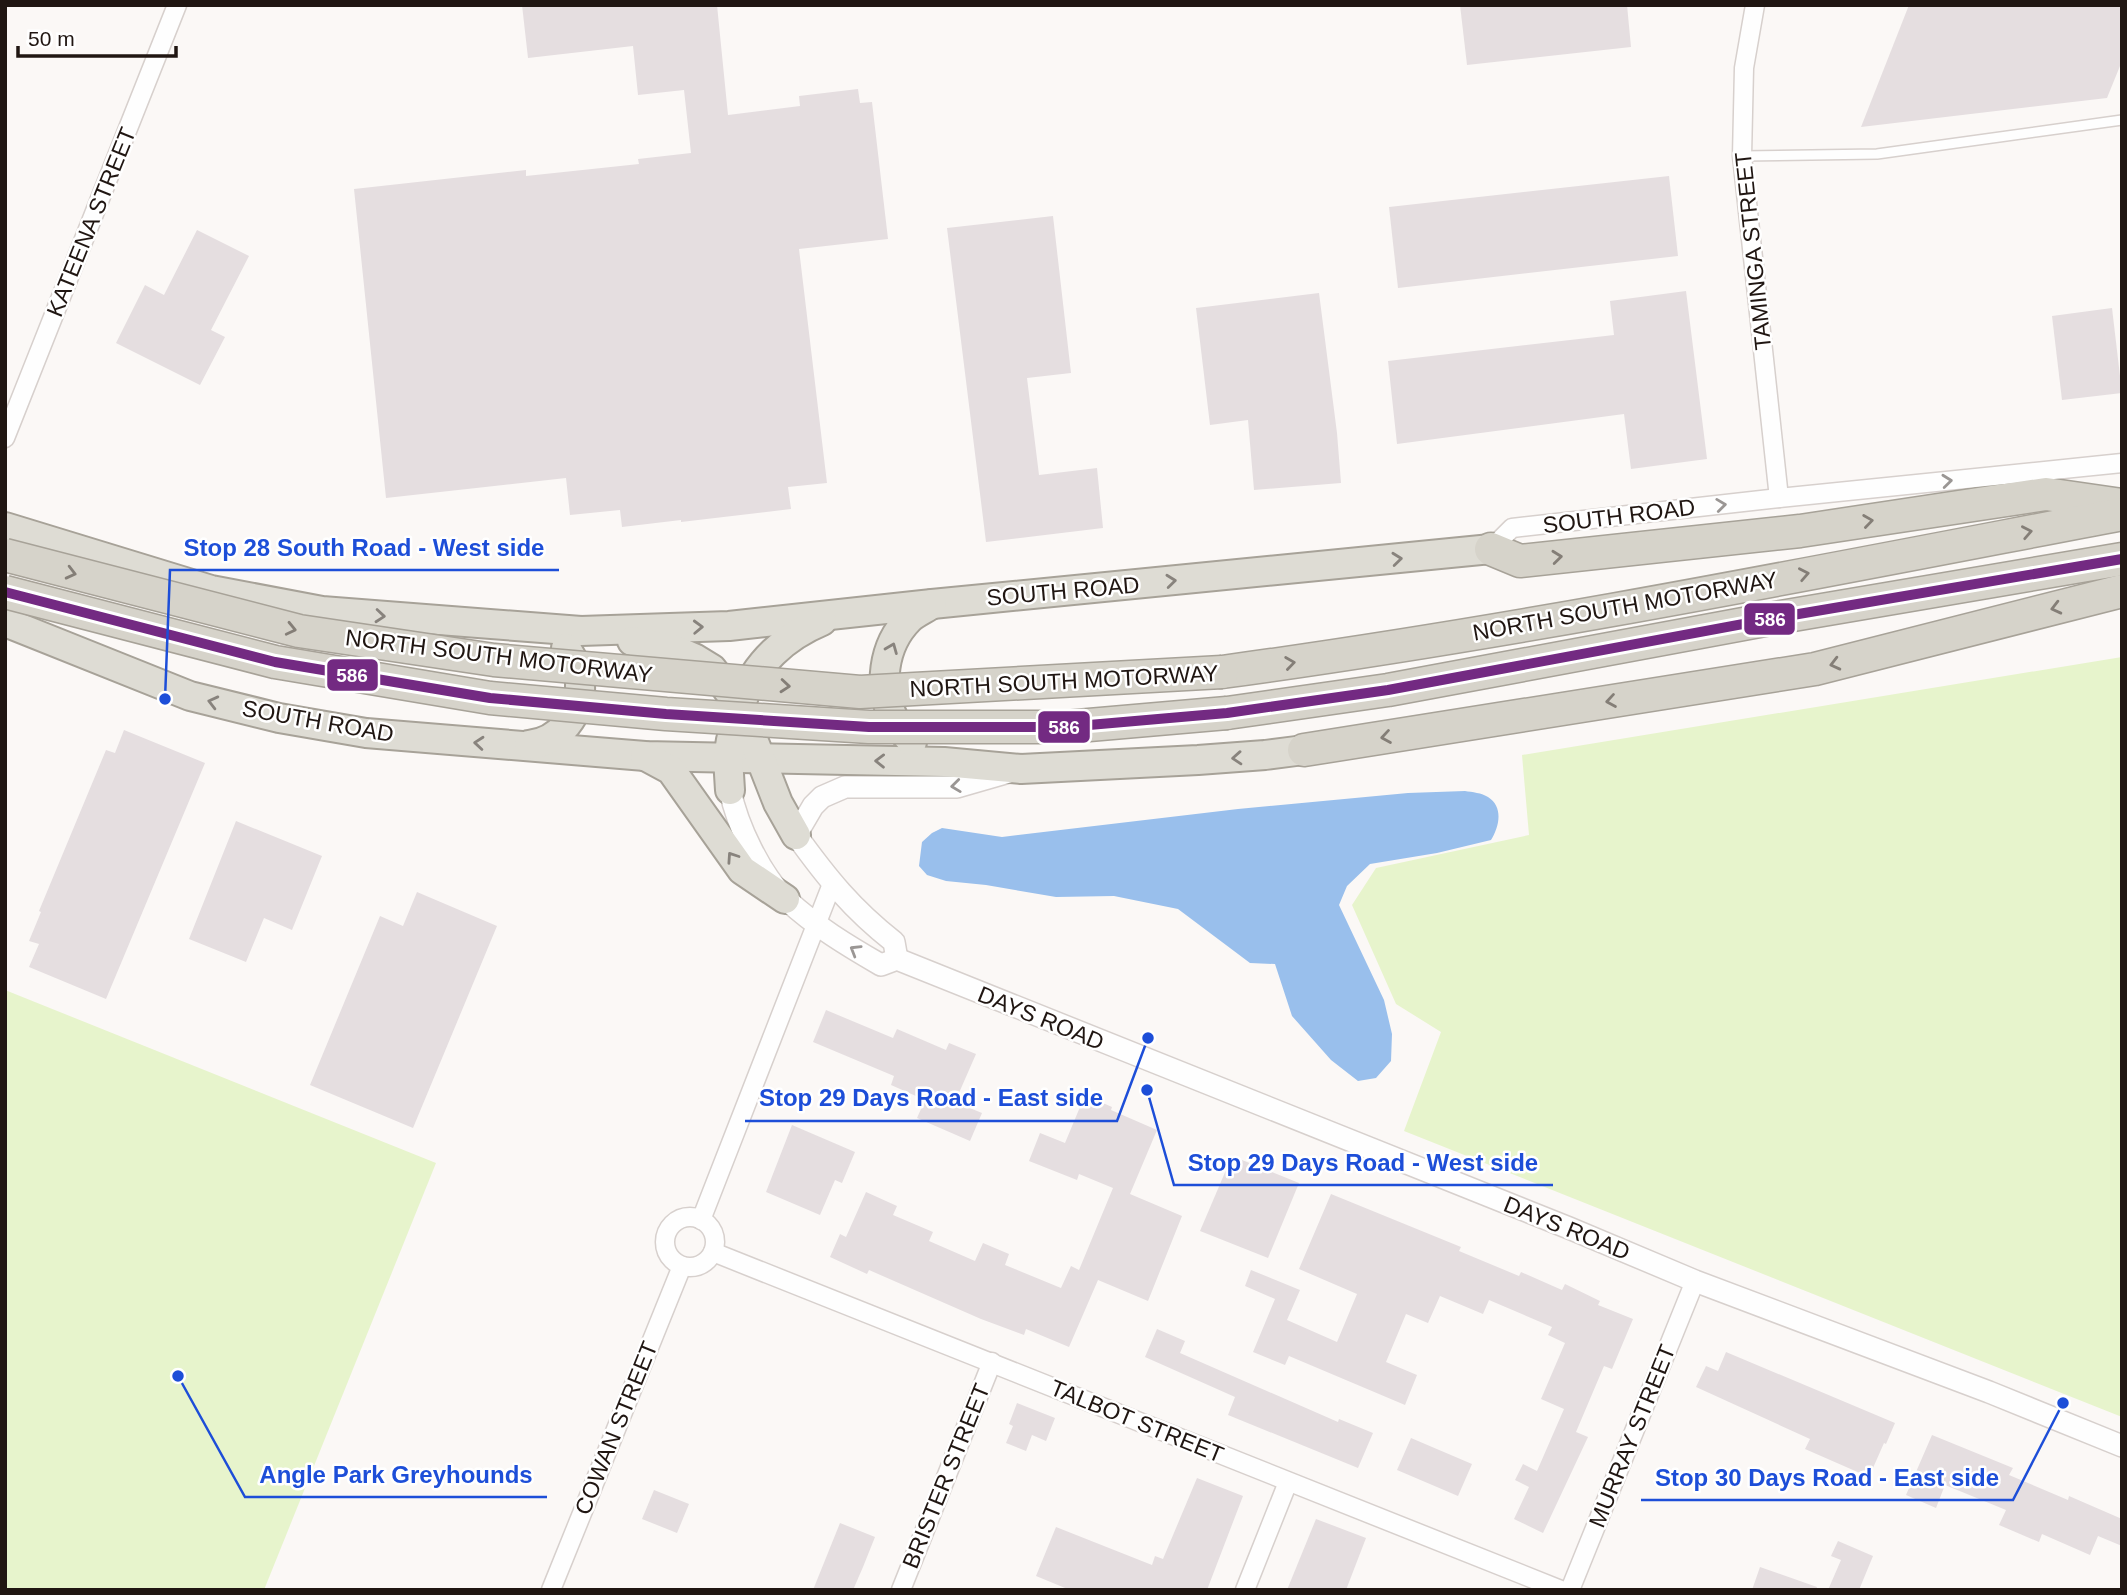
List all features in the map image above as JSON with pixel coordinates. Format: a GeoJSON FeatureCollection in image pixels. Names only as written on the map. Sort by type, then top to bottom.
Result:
{"type":"FeatureCollection","features":[{"type":"Feature","properties":{"kind":"highway"},"geometry":{"type":"LineString","coordinates":[[1491,549],[1520,561],[1800,531],[2046,494],[2122,505]]}},
{"type":"Feature","properties":{"kind":"highway","name":"NORTH SOUTH MOTORWAY"},"geometry":{"type":"LineString","coordinates":[[5,555],[299,631],[494,660],[860,692],[1222,672],[1380,651],[2122,514]]}},
{"type":"Feature","properties":{"kind":"highway","name":"SOUTH ROAD"},"geometry":{"type":"LineString","coordinates":[[5,527],[211,590],[322,611],[581,631],[729,626],[1491,549]]}},
{"type":"Feature","properties":{"kind":"highway","name":"NORTH SOUTH MOTORWAY"},"geometry":{"type":"LineString","coordinates":[[5,592],[275,662],[490,698],[666,715],[869,727],[1066,727],[1227,713],[1388,690],[1795,615],[2122,559]]}},
{"type":"Feature","properties":{"kind":"highway"},"geometry":{"type":"LineString","coordinates":[[1304,750],[1815,669],[2122,591]]}},
{"type":"Feature","properties":{"kind":"highway"},"geometry":{"type":"LineString","coordinates":[[730,790],[728,758],[740,706],[755,671],[785,642],[814,624],[836,616],[932,604]]}},
{"type":"Feature","properties":{"kind":"highway"},"geometry":{"type":"LineString","coordinates":[[932,604],[910,618],[894,640],[884,667],[885,695],[895,722],[914,743],[944,762]]}},
{"type":"Feature","properties":{"kind":"highway","name":"SOUTH ROAD"},"geometry":{"type":"LineString","coordinates":[[5,622],[190,696],[279,718],[366,733],[645,756],[944,762],[1021,769],[1198,761],[1304,750]]}},
{"type":"Feature","properties":{"kind":"highway"},"geometry":{"type":"LineString","coordinates":[[518,747],[538,744],[556,736],[570,721],[578,703],[580,683],[576,664],[565,647],[549,634],[534,628]]}},
{"type":"Feature","properties":{"kind":"highway"},"geometry":{"type":"LineString","coordinates":[[581,631],[673,649],[712,669],[740,706],[778,803],[796,835]]}},
{"type":"Feature","properties":{"kind":"highway"},"geometry":{"type":"LineString","coordinates":[[645,756],[671,770],[742,870],[785,899]]}},
{"type":"Feature","properties":{"kind":"street","name":"KATEENA STREET"},"geometry":{"type":"LineString","coordinates":[[5,439],[177,5]]}},
{"type":"Feature","properties":{"kind":"street","name":"TAMINGA STREET"},"geometry":{"type":"LineString","coordinates":[[1755,5],[1744,68],[1742,156],[1779,498]]}},
{"type":"Feature","properties":{"kind":"street","name":"SOUTH ROAD"},"geometry":{"type":"LineString","coordinates":[[1491,549],[1512,528],[2122,463]]}},
{"type":"Feature","properties":{"kind":"street"},"geometry":{"type":"LineString","coordinates":[[897,960],[894,942],[863,917],[832,884],[796,835],[813,806],[822,797],[845,787],[957,787],[1021,769]]}},
{"type":"Feature","properties":{"kind":"street","name":"DAYS ROAD"},"geometry":{"type":"LineString","coordinates":[[730,790],[745,836],[785,899],[816,924],[881,965],[897,960],[1695,1281],[1989,1392],[2122,1446]]}},
{"type":"Feature","properties":{"kind":"street"},"geometry":{"type":"LineString","coordinates":[[701,1220],[832,884]]}},
{"type":"Feature","properties":{"kind":"street"},"geometry":{"type":"LineString","coordinates":[[685,1217],[701,1220],[708,1224],[715,1237],[713,1252],[704,1263],[682,1266],[669,1256],[666,1249],[667,1232],[671,1225],[685,1217]]}},
{"type":"Feature","properties":{"kind":"street","name":"TALBOT STREET"},"geometry":{"type":"LineString","coordinates":[[713,1252],[1561,1590]]}},
{"type":"Feature","properties":{"kind":"street","name":"COWAN STREET"},"geometry":{"type":"LineString","coordinates":[[551,1590],[682,1266]]}},
{"type":"Feature","properties":{"kind":"street","name":"MURRAY STREET"},"geometry":{"type":"LineString","coordinates":[[1570,1590],[1695,1281]]}},
{"type":"Feature","properties":{"kind":"street","name":"BRISTER STREET"},"geometry":{"type":"LineString","coordinates":[[901,1590],[992,1362]]}},
{"type":"Feature","properties":{"kind":"street"},"geometry":{"type":"LineString","coordinates":[[1245,1590],[1288,1482]]}},
{"type":"Feature","properties":{"kind":"lane"},"geometry":{"type":"LineString","coordinates":[[1742,156],[1877,154],[2122,120]]}},
{"type":"Feature","properties":{"kind":"green space"},"geometry":{"type":"Polygon","coordinates":[[[2122,657],[2122,1417],[1404,1131],[1441,1032],[1396,1004],[1352,905],[1376,868],[1529,835],[1522,755],[2122,657]]]}},
{"type":"Feature","properties":{"kind":"green space"},"geometry":{"type":"Polygon","coordinates":[[[5,990],[436,1163],[264,1590],[5,1590],[5,990]]]}},
{"type":"Feature","properties":{"kind":"water"},"geometry":{"type":"Polygon","coordinates":[[[1465,791],[1486,796],[1496,806],[1498,823],[1491,840],[1437,853],[1370,864],[1347,886],[1339,905],[1384,1000],[1392,1034],[1391,1061],[1376,1078],[1358,1081],[1331,1060],[1292,1016],[1275,964],[1250,963],[1178,909],[1114,896],[1056,897],[946,881],[927,875],[919,866],[922,842],[942,828],[1002,837],[1238,809],[1408,793],[1465,791]]]}},
{"type":"Feature","properties":{"kind":"building"},"geometry":{"type":"Polygon","coordinates":[[[522,5],[717,5],[728,115],[800,106],[799,96],[858,89],[860,103],[872,102],[888,239],[799,249],[827,483],[788,487],[791,509],[622,527],[620,510],[570,515],[566,478],[386,498],[354,189],[526,170],[526,176],[639,164],[638,159],[691,153],[684,90],[638,95],[633,46],[528,58],[522,5]]]}},
{"type":"Feature","properties":{"kind":"building"},"geometry":{"type":"Polygon","coordinates":[[[1460,5],[1627,5],[1631,47],[1467,65],[1460,5]]]}},
{"type":"Feature","properties":{"kind":"building"},"geometry":{"type":"Polygon","coordinates":[[[1909,5],[2122,5],[2122,61],[2107,98],[1861,127],[1909,5]]]}},
{"type":"Feature","properties":{"kind":"building"},"geometry":{"type":"Polygon","coordinates":[[[1669,176],[1678,256],[1398,288],[1389,207],[1669,176]]]}},
{"type":"Feature","properties":{"kind":"building"},"geometry":{"type":"Polygon","coordinates":[[[1053,216],[1071,373],[1027,378],[1039,475],[1097,468],[1103,528],[986,542],[947,228],[1053,216]]]}},
{"type":"Feature","properties":{"kind":"building"},"geometry":{"type":"Polygon","coordinates":[[[197,230],[249,256],[211,330],[225,337],[200,385],[116,343],[145,285],[164,295],[197,230]]]}},
{"type":"Feature","properties":{"kind":"building"},"geometry":{"type":"Polygon","coordinates":[[[1686,291],[1707,459],[1631,469],[1624,414],[1397,444],[1388,361],[1614,335],[1610,301],[1686,291]]]}},
{"type":"Feature","properties":{"kind":"building"},"geometry":{"type":"Polygon","coordinates":[[[1319,293],[1341,483],[1254,490],[1248,420],[1210,425],[1196,308],[1319,293]]]}},
{"type":"Feature","properties":{"kind":"building"},"geometry":{"type":"Polygon","coordinates":[[[2112,308],[2122,393],[2062,400],[2052,316],[2112,308]]]}},
{"type":"Feature","properties":{"kind":"building"},"geometry":{"type":"Polygon","coordinates":[[[124,730],[205,763],[106,999],[29,967],[39,944],[29,941],[106,750],[115,753],[124,730]]]}},
{"type":"Feature","properties":{"kind":"building"},"geometry":{"type":"Polygon","coordinates":[[[236,821],[322,856],[292,930],[264,918],[246,962],[189,939],[236,821]]]}},
{"type":"Feature","properties":{"kind":"building"},"geometry":{"type":"Polygon","coordinates":[[[417,892],[497,926],[413,1128],[310,1085],[380,916],[403,926],[417,892]]]}},
{"type":"Feature","properties":{"kind":"building"},"geometry":{"type":"Polygon","coordinates":[[[826,1010],[893,1038],[897,1029],[946,1050],[949,1043],[976,1054],[955,1102],[982,1113],[970,1141],[917,1118],[925,1100],[891,1085],[894,1076],[813,1042],[826,1010]]]}},
{"type":"Feature","properties":{"kind":"building"},"geometry":{"type":"Polygon","coordinates":[[[1085,1095],[1112,1107],[1111,1110],[1157,1130],[1130,1194],[1182,1216],[1148,1301],[1098,1280],[1069,1347],[1026,1329],[1024,1335],[981,1319],[869,1270],[867,1274],[830,1257],[840,1234],[846,1237],[866,1192],[897,1206],[893,1215],[933,1232],[929,1241],[975,1261],[983,1243],[1009,1254],[1005,1265],[1061,1288],[1071,1266],[1079,1270],[1113,1188],[1079,1174],[1077,1180],[1029,1161],[1040,1133],[1065,1143],[1085,1095]]]}},
{"type":"Feature","properties":{"kind":"building"},"geometry":{"type":"Polygon","coordinates":[[[792,1125],[855,1152],[842,1183],[835,1180],[820,1215],[766,1192],[792,1125]]]}},
{"type":"Feature","properties":{"kind":"building"},"geometry":{"type":"Polygon","coordinates":[[[1232,1156],[1299,1183],[1268,1258],[1200,1231],[1232,1156]]]}},
{"type":"Feature","properties":{"kind":"building"},"geometry":{"type":"Polygon","coordinates":[[[1331,1194],[1461,1247],[1459,1251],[1519,1276],[1521,1272],[1562,1290],[1565,1284],[1600,1301],[1598,1305],[1633,1319],[1612,1369],[1604,1366],[1576,1432],[1588,1437],[1543,1533],[1514,1519],[1529,1487],[1515,1480],[1523,1464],[1537,1471],[1564,1409],[1541,1399],[1565,1343],[1548,1335],[1552,1327],[1489,1300],[1483,1314],[1440,1296],[1428,1323],[1406,1314],[1386,1362],[1417,1375],[1405,1405],[1289,1356],[1285,1365],[1253,1352],[1275,1299],[1245,1286],[1251,1270],[1300,1290],[1287,1320],[1337,1342],[1357,1294],[1299,1269],[1331,1194]]]}},
{"type":"Feature","properties":{"kind":"building"},"geometry":{"type":"Polygon","coordinates":[[[1157,1329],[1185,1341],[1180,1353],[1338,1422],[1339,1419],[1373,1433],[1358,1468],[1228,1415],[1235,1397],[1145,1357],[1157,1329]]]}},
{"type":"Feature","properties":{"kind":"building"},"geometry":{"type":"Polygon","coordinates":[[[1726,1352],[1895,1423],[1869,1477],[1805,1449],[1810,1439],[1696,1387],[1706,1366],[1718,1371],[1726,1352]]]}},
{"type":"Feature","properties":{"kind":"building"},"geometry":{"type":"Polygon","coordinates":[[[1017,1403],[1055,1418],[1046,1441],[1032,1435],[1026,1451],[1006,1443],[1013,1426],[1009,1424],[1017,1403]]]}},
{"type":"Feature","properties":{"kind":"building"},"geometry":{"type":"Polygon","coordinates":[[[1932,1435],[2013,1468],[2009,1475],[2068,1500],[2069,1496],[2122,1519],[2122,1546],[2098,1536],[2090,1555],[2042,1534],[2039,1542],[1999,1525],[2006,1510],[1945,1485],[1936,1508],[1906,1495],[1932,1435]]]}},
{"type":"Feature","properties":{"kind":"building"},"geometry":{"type":"Polygon","coordinates":[[[1411,1438],[1472,1464],[1458,1496],[1397,1470],[1411,1438]]]}},
{"type":"Feature","properties":{"kind":"building"},"geometry":{"type":"Polygon","coordinates":[[[1197,1478],[1243,1496],[1207,1590],[1070,1590],[1036,1576],[1056,1527],[1152,1565],[1155,1556],[1163,1559],[1197,1478]]]}},
{"type":"Feature","properties":{"kind":"building"},"geometry":{"type":"Polygon","coordinates":[[[654,1490],[689,1504],[677,1533],[642,1519],[654,1490]]]}},
{"type":"Feature","properties":{"kind":"building"},"geometry":{"type":"Polygon","coordinates":[[[1316,1519],[1366,1538],[1346,1590],[1287,1590],[1316,1519]]]}},
{"type":"Feature","properties":{"kind":"building"},"geometry":{"type":"Polygon","coordinates":[[[840,1523],[875,1537],[863,1567],[853,1590],[813,1590],[840,1523]]]}},
{"type":"Feature","properties":{"kind":"building"},"geometry":{"type":"Polygon","coordinates":[[[1838,1541],[1873,1556],[1859,1590],[1828,1590],[1841,1560],[1831,1556],[1838,1541]]]}},
{"type":"Feature","properties":{"kind":"building"},"geometry":{"type":"Polygon","coordinates":[[[1760,1567],[1817,1587],[1816,1590],[1752,1590],[1760,1567]]]}},
{"type":"Feature","properties":{"kind":"transit line","name":"586"},"geometry":{"type":"LineString","coordinates":[[5,592],[275,662],[490,698],[666,714],[869,727],[1066,727],[1227,713],[1388,690],[1781,617],[2122,559]]}},
{"type":"Feature","properties":{"kind":"place","name":"Stop 28 South Road - West side"},"geometry":{"type":"Point","coordinates":[165,699]}},
{"type":"Feature","properties":{"kind":"place","name":"Stop 29 Days Road - East side"},"geometry":{"type":"Point","coordinates":[1148,1038]}},
{"type":"Feature","properties":{"kind":"place","name":"Stop 29 Days Road - West side"},"geometry":{"type":"Point","coordinates":[1147,1090]}},
{"type":"Feature","properties":{"kind":"place","name":"Angle Park Greyhounds"},"geometry":{"type":"Point","coordinates":[178,1376]}},
{"type":"Feature","properties":{"kind":"place","name":"Stop 30 Days Road - East side"},"geometry":{"type":"Point","coordinates":[2063,1403]}}]}
